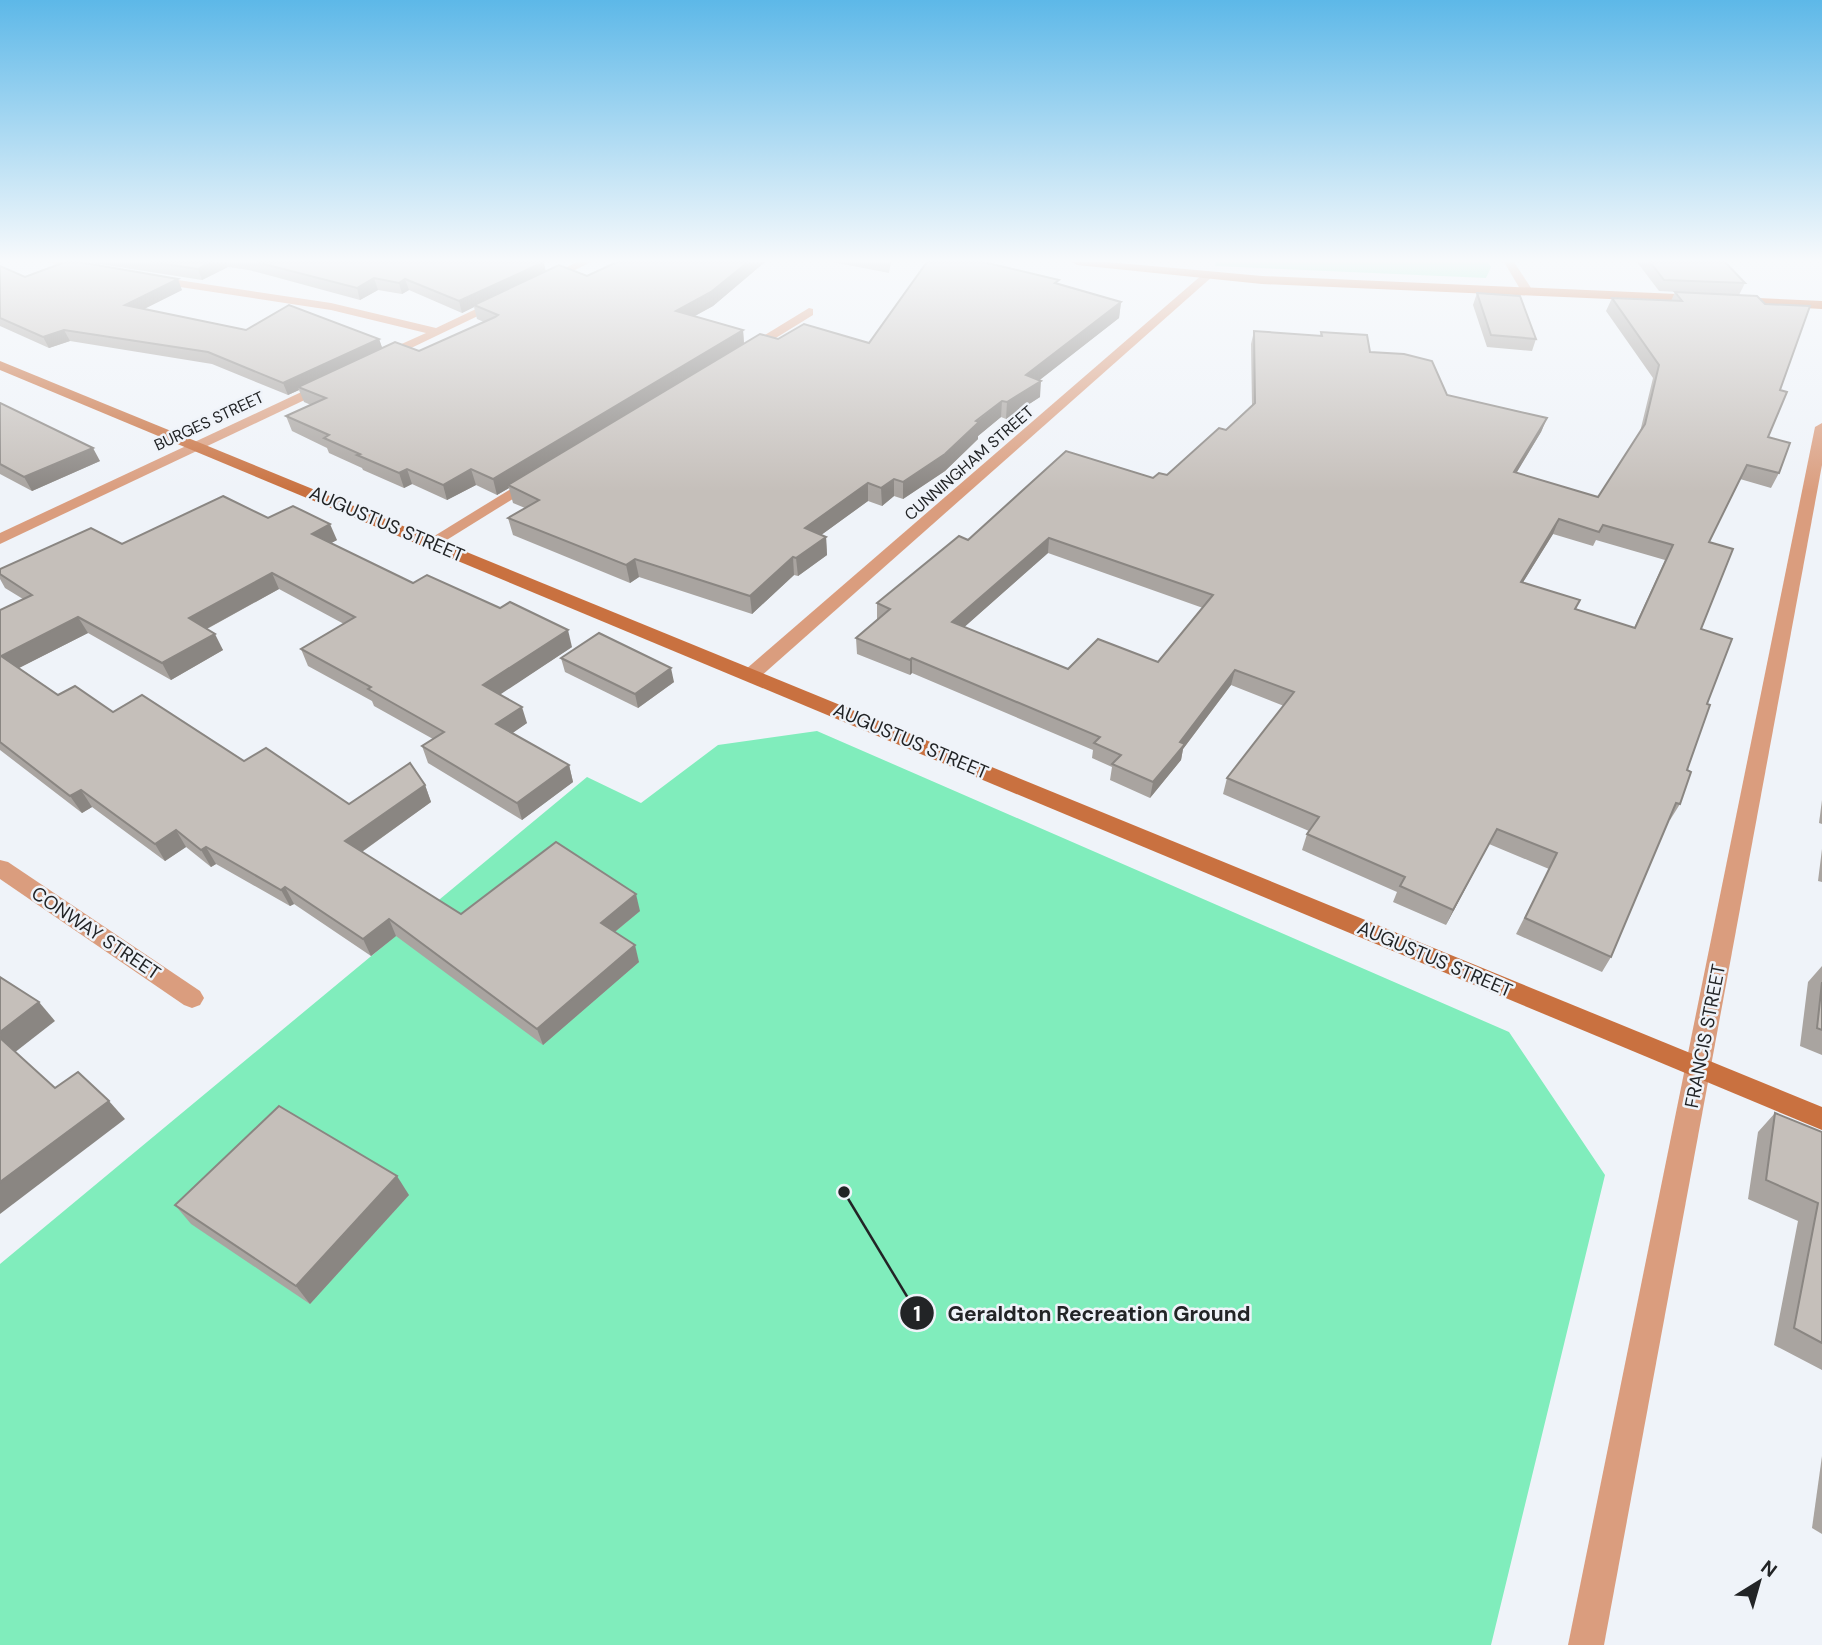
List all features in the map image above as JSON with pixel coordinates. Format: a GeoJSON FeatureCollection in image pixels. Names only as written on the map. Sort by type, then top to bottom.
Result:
{"type":"FeatureCollection","features":[{"type":"Feature","properties":{"kind":"street"},"geometry":{"type":"LineString","coordinates":[[374,362],[423,339]]}},
{"type":"Feature","properties":{"kind":"street"},"geometry":{"type":"LineString","coordinates":[[732,359],[765,339]]}},
{"type":"Feature","properties":{"kind":"street","name":"CUNNINGHAM STREET"},"geometry":{"type":"LineString","coordinates":[[752,674],[1135,339]]}},
{"type":"Feature","properties":{"kind":"street","name":"AUGUSTUS STREET"},"geometry":{"type":"LineString","coordinates":[[0,365],[1822,1119]]}},
{"type":"Feature","properties":{"kind":"street","name":"BURGES STREET"},"geometry":{"type":"LineString","coordinates":[[0,539],[337,380]]}},
{"type":"Feature","properties":{"kind":"street","name":"FRANCIS STREET"},"geometry":{"type":"LineString","coordinates":[[1586,1645],[1822,427]]}},
{"type":"Feature","properties":{"kind":"street"},"geometry":{"type":"LineString","coordinates":[[431,542],[546,472]]}},
{"type":"Feature","properties":{"kind":"street","name":"CONWAY STREET"},"geometry":{"type":"LineString","coordinates":[[0,868],[192,998]]}},
{"type":"Feature","properties":{"kind":"green space"},"geometry":{"type":"Polygon","coordinates":[[[817,731],[1509,1032],[1605,1175],[1491,1645],[0,1645],[0,1264],[587,777],[641,803],[718,745],[817,731]]]}},
{"type":"Feature","properties":{"kind":"building"},"geometry":{"type":"Polygon","coordinates":[[[121,339],[379,339],[283,383],[208,352],[121,339]]]}},
{"type":"Feature","properties":{"kind":"building"},"geometry":{"type":"Polygon","coordinates":[[[446,339],[728,339],[493,479],[471,469],[443,485],[407,469],[399,473],[357,455],[360,454],[324,438],[329,435],[286,416],[326,398],[298,387],[395,342],[419,351],[446,339]]]}},
{"type":"Feature","properties":{"kind":"building"},"geometry":{"type":"Polygon","coordinates":[[[752,339],[855,339],[869,343],[872,339],[1073,339],[1026,375],[1041,381],[1007,402],[1002,401],[976,421],[979,422],[945,454],[903,482],[894,479],[881,488],[868,483],[805,528],[826,537],[796,558],[793,557],[750,596],[635,559],[626,565],[508,518],[539,500],[508,485],[752,339]]]}},
{"type":"Feature","properties":{"kind":"building"},"geometry":{"type":"Polygon","coordinates":[[[1254,339],[1368,339],[1370,352],[1404,354],[1432,361],[1447,395],[1547,418],[1514,472],[1598,497],[1645,424],[1659,365],[1641,339],[1798,339],[1780,390],[1787,392],[1768,437],[1790,443],[1779,473],[1747,465],[1709,542],[1733,549],[1701,629],[1732,639],[1707,704],[1710,705],[1687,770],[1691,772],[1680,804],[1676,803],[1611,957],[1525,918],[1557,853],[1497,829],[1453,910],[1400,886],[1405,877],[1307,834],[1319,817],[1227,778],[1294,692],[1235,670],[1180,742],[1185,744],[1153,782],[1112,764],[1121,755],[1094,743],[1100,737],[912,658],[910,660],[856,638],[890,609],[877,603],[959,536],[968,540],[1066,451],[1153,478],[1159,473],[1167,475],[1219,428],[1226,430],[1255,403],[1254,339]],[[1559,519],[1521,582],[1580,600],[1575,609],[1635,628],[1673,545],[1603,525],[1599,532],[1559,519]],[[1049,538],[952,622],[1068,669],[1098,639],[1158,662],[1213,595],[1049,538]]]}},
{"type":"Feature","properties":{"kind":"building"},"geometry":{"type":"Polygon","coordinates":[[[0,403],[93,448],[24,477],[0,464],[0,403]]]}},
{"type":"Feature","properties":{"kind":"building"},"geometry":{"type":"Polygon","coordinates":[[[223,496],[268,518],[293,506],[330,524],[312,534],[413,583],[427,575],[500,608],[510,602],[568,630],[483,685],[522,707],[496,724],[569,765],[517,803],[422,746],[444,732],[368,689],[371,687],[301,649],[355,617],[272,573],[189,618],[215,634],[162,663],[78,617],[1,656],[58,695],[75,686],[113,712],[142,695],[244,761],[266,748],[349,804],[410,763],[425,785],[345,841],[461,914],[556,842],[636,894],[601,923],[635,945],[537,1029],[389,919],[363,939],[285,887],[281,890],[206,847],[201,850],[176,830],[155,844],[81,790],[70,796],[0,742],[0,610],[32,595],[0,574],[0,569],[91,528],[122,544],[223,496]]]}},
{"type":"Feature","properties":{"kind":"building"},"geometry":{"type":"Polygon","coordinates":[[[599,633],[671,668],[635,694],[561,658],[599,633]]]}},
{"type":"Feature","properties":{"kind":"building"},"geometry":{"type":"Polygon","coordinates":[[[0,977],[39,1002],[0,1032],[0,977]]]}},
{"type":"Feature","properties":{"kind":"building"},"geometry":{"type":"Polygon","coordinates":[[[1822,982],[1822,1030],[1817,1028],[1822,982]]]}},
{"type":"Feature","properties":{"kind":"building"},"geometry":{"type":"Polygon","coordinates":[[[0,1038],[55,1088],[78,1072],[109,1101],[0,1182],[0,1038]]]}},
{"type":"Feature","properties":{"kind":"building"},"geometry":{"type":"Polygon","coordinates":[[[279,1106],[397,1176],[296,1286],[175,1205],[279,1106]]]}},
{"type":"Feature","properties":{"kind":"building"},"geometry":{"type":"Polygon","coordinates":[[[1775,1113],[1822,1132],[1822,1343],[1794,1328],[1818,1203],[1766,1180],[1775,1113]]]}},
{"type":"Feature","properties":{"kind":"place","name":"Geraldton Recreation Ground"},"geometry":{"type":"Point","coordinates":[844,1192]}}]}
